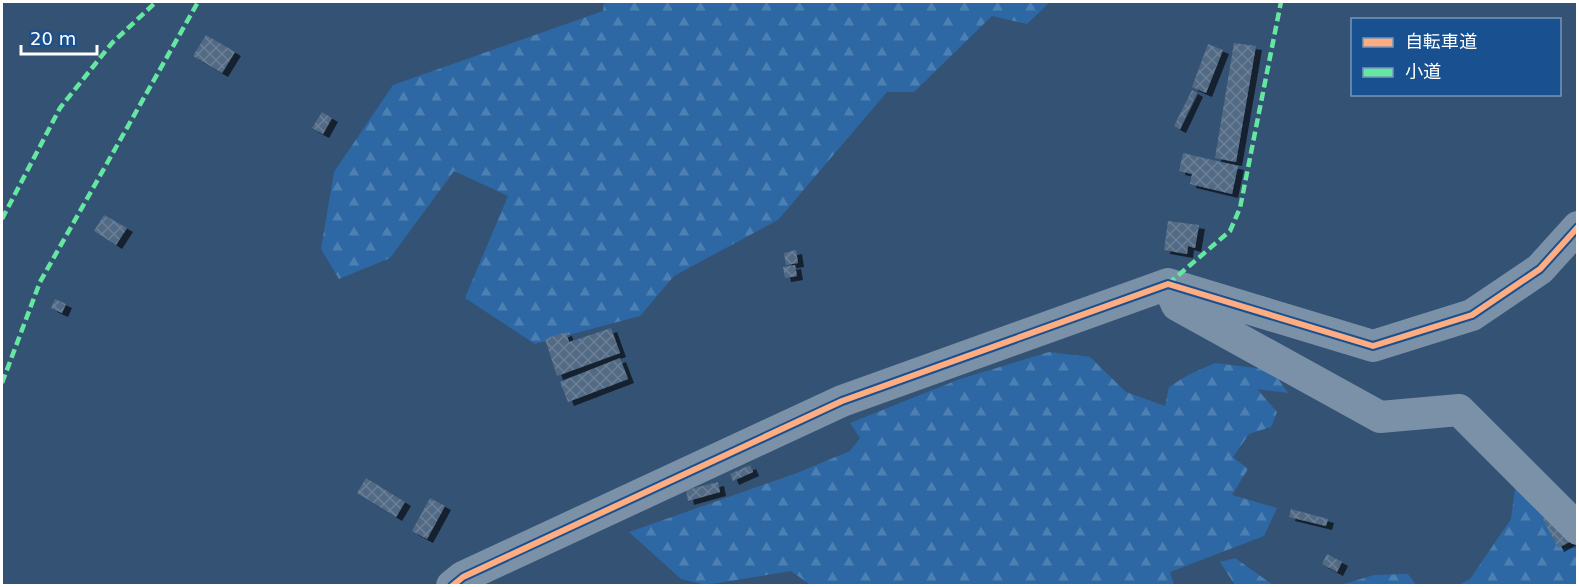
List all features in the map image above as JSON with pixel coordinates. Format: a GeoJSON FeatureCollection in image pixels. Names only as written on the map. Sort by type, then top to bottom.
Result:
{"type":"FeatureCollection","features":[{"type":"Feature","properties":{"kind":"street"},"geometry":{"type":"LineString","coordinates":[[452,585],[463,577],[842,401],[1168,284],[1373,346],[1472,315],[1540,269],[1578,227]]}},
{"type":"Feature","properties":{"kind":"street"},"geometry":{"type":"LineString","coordinates":[[1168,284],[1177,305],[1380,417],[1458,410],[1578,529]]}},
{"type":"Feature","properties":{"kind":"green space"},"geometry":{"type":"Polygon","coordinates":[[[604,2],[1050,2],[1027,24],[992,16],[914,92],[887,92],[778,220],[674,276],[640,316],[535,344],[465,298],[508,196],[454,171],[390,258],[339,279],[321,249],[334,172],[393,85],[603,11],[604,2]]]}},
{"type":"Feature","properties":{"kind":"green space"},"geometry":{"type":"Polygon","coordinates":[[[1049,352],[1090,357],[1126,392],[1165,406],[1169,387],[1188,375],[1215,363],[1272,370],[1288,393],[1257,389],[1277,412],[1271,427],[1249,434],[1233,457],[1248,469],[1232,495],[1277,508],[1264,536],[1170,572],[1174,585],[812,586],[791,571],[706,585],[681,579],[629,532],[797,473],[850,451],[860,438],[850,423],[960,379],[1049,352]]]}},
{"type":"Feature","properties":{"kind":"green space"},"geometry":{"type":"Polygon","coordinates":[[[1517,474],[1566,520],[1562,548],[1577,548],[1577,585],[1457,586],[1470,579],[1511,519],[1517,474]]]}},
{"type":"Feature","properties":{"kind":"green space"},"geometry":{"type":"Polygon","coordinates":[[[1235,558],[1273,585],[1235,585],[1220,562],[1235,558]]]}},
{"type":"Feature","properties":{"kind":"green space"},"geometry":{"type":"Polygon","coordinates":[[[1408,574],[1416,585],[1341,585],[1374,575],[1408,574]]]}},
{"type":"Feature","properties":{"kind":"building"},"geometry":{"type":"Polygon","coordinates":[[[206,35],[235,52],[222,73],[193,56],[206,35]]]}},
{"type":"Feature","properties":{"kind":"building"},"geometry":{"type":"Polygon","coordinates":[[[1234,43],[1256,46],[1236,162],[1215,158],[1234,43]]]}},
{"type":"Feature","properties":{"kind":"building"},"geometry":{"type":"Polygon","coordinates":[[[1208,44],[1223,50],[1206,93],[1192,87],[1208,44]]]}},
{"type":"Feature","properties":{"kind":"building"},"geometry":{"type":"Polygon","coordinates":[[[1192,90],[1197,93],[1180,129],[1174,126],[1192,90]]]}},
{"type":"Feature","properties":{"kind":"building"},"geometry":{"type":"Polygon","coordinates":[[[322,112],[332,118],[323,134],[312,128],[322,112]]]}},
{"type":"Feature","properties":{"kind":"building"},"geometry":{"type":"Polygon","coordinates":[[[1183,153],[1238,166],[1232,194],[1190,184],[1192,174],[1179,171],[1183,153]]]}},
{"type":"Feature","properties":{"kind":"building"},"geometry":{"type":"Polygon","coordinates":[[[104,215],[127,228],[116,245],[94,231],[104,215]]]}},
{"type":"Feature","properties":{"kind":"building"},"geometry":{"type":"Polygon","coordinates":[[[1168,221],[1199,225],[1195,248],[1188,246],[1187,254],[1164,250],[1168,221]]]}},
{"type":"Feature","properties":{"kind":"building"},"geometry":{"type":"Polygon","coordinates":[[[796,250],[798,263],[786,265],[784,253],[796,250]]]}},
{"type":"Feature","properties":{"kind":"building"},"geometry":{"type":"Polygon","coordinates":[[[795,265],[797,276],[785,278],[783,267],[795,265]]]}},
{"type":"Feature","properties":{"kind":"building"},"geometry":{"type":"Polygon","coordinates":[[[55,299],[66,304],[62,313],[51,308],[55,299]]]}},
{"type":"Feature","properties":{"kind":"building"},"geometry":{"type":"Polygon","coordinates":[[[611,328],[620,353],[557,376],[545,339],[566,332],[569,342],[611,328]]]}},
{"type":"Feature","properties":{"kind":"building"},"geometry":{"type":"Polygon","coordinates":[[[620,358],[628,379],[568,402],[560,382],[620,358]]]}},
{"type":"Feature","properties":{"kind":"building"},"geometry":{"type":"Polygon","coordinates":[[[750,465],[753,472],[733,481],[730,474],[750,465]]]}},
{"type":"Feature","properties":{"kind":"building"},"geometry":{"type":"Polygon","coordinates":[[[366,478],[405,502],[396,517],[357,493],[366,478]]]}},
{"type":"Feature","properties":{"kind":"building"},"geometry":{"type":"Polygon","coordinates":[[[718,482],[720,492],[688,501],[686,490],[718,482]]]}},
{"type":"Feature","properties":{"kind":"building"},"geometry":{"type":"Polygon","coordinates":[[[430,498],[445,506],[427,539],[412,531],[430,498]]]}},
{"type":"Feature","properties":{"kind":"building"},"geometry":{"type":"Polygon","coordinates":[[[1291,509],[1328,519],[1326,526],[1289,517],[1291,509]]]}},
{"type":"Feature","properties":{"kind":"building"},"geometry":{"type":"Polygon","coordinates":[[[1559,511],[1573,540],[1558,548],[1543,519],[1559,511]]]}},
{"type":"Feature","properties":{"kind":"building"},"geometry":{"type":"Polygon","coordinates":[[[1327,554],[1342,562],[1337,572],[1322,564],[1327,554]]]}},
{"type":"Feature","properties":{"kind":"marked path"},"geometry":{"type":"LineString","coordinates":[[2,219],[60,108],[112,43],[156,2]]}},
{"type":"Feature","properties":{"kind":"marked path"},"geometry":{"type":"LineString","coordinates":[[2,383],[40,282],[198,2]]}},
{"type":"Feature","properties":{"kind":"marked path"},"geometry":{"type":"LineString","coordinates":[[1168,284],[1230,231],[1240,208],[1281,2]]}},
{"type":"Feature","properties":{"kind":"cycle path"},"geometry":{"type":"LineString","coordinates":[[452,586],[463,577],[842,401],[1168,284],[1373,346],[1472,315],[1540,269],[1578,227]]}}]}
